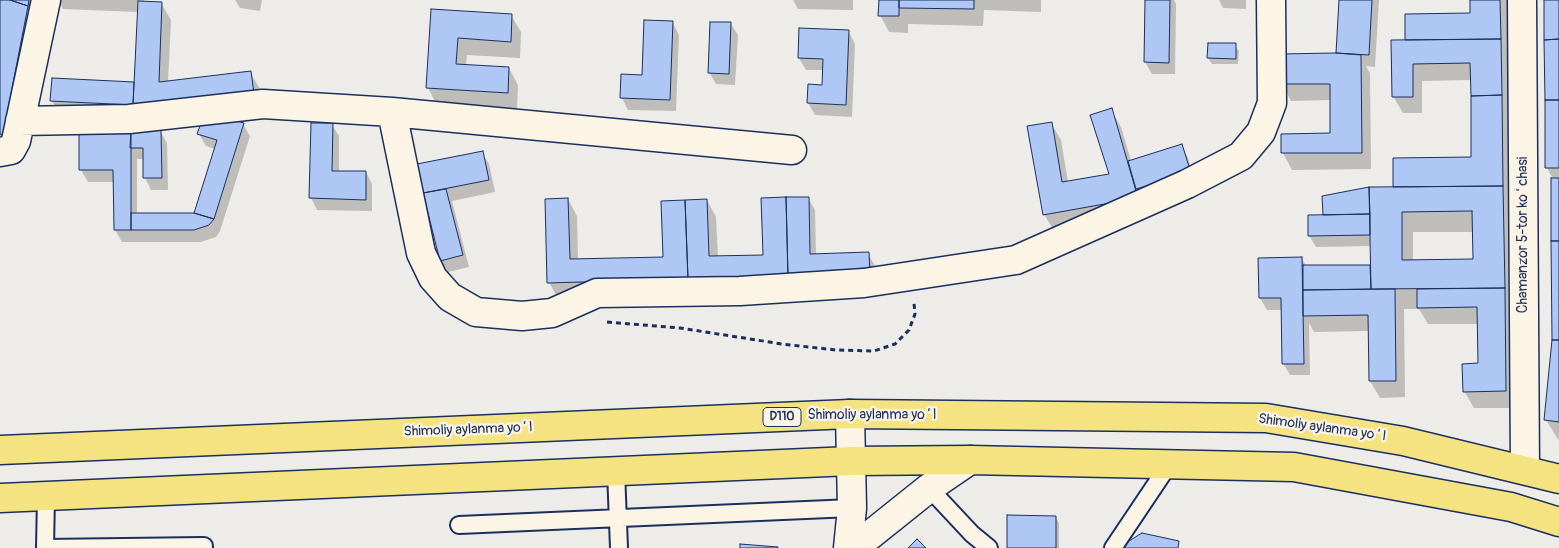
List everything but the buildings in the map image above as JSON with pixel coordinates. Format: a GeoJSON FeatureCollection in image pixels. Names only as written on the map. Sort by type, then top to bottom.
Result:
{"type":"FeatureCollection","features":[{"type":"Feature","properties":{"kind":"main road","name":"Shimoliy aylanma yoʻl"},"geometry":{"type":"LineString","coordinates":[[0,450],[850,414],[1266,418],[1403,441],[1559,479]]}},
{"type":"Feature","properties":{"kind":"main road"},"geometry":{"type":"LineString","coordinates":[[0,498],[851,461],[970,460],[1170,463],[1294,467],[1511,507],[1559,522]]}},
{"type":"Feature","properties":{"kind":"street"},"geometry":{"type":"LineString","coordinates":[[0,152],[10,150],[14,146],[46,0]]}},
{"type":"Feature","properties":{"kind":"street"},"geometry":{"type":"LineString","coordinates":[[392,112],[421,253],[433,278],[450,297],[476,312],[522,316],[552,313],[598,293],[740,291],[864,283],[1016,260],[1178,188],[1241,156],[1262,132],[1272,103],[1271,0]]}},
{"type":"Feature","properties":{"kind":"street","name":"Chamanzor 5-tor koʻchasi"},"geometry":{"type":"LineString","coordinates":[[1522,0],[1525,470]]}},
{"type":"Feature","properties":{"kind":"street"},"geometry":{"type":"LineString","coordinates":[[20,121],[129,119],[264,104],[392,112],[792,150]]}},
{"type":"Feature","properties":{"kind":"street"},"geometry":{"type":"LineString","coordinates":[[848,548],[852,508],[850,414]]}},
{"type":"Feature","properties":{"kind":"street"},"geometry":{"type":"LineString","coordinates":[[854,548],[929,488],[970,460]]}},
{"type":"Feature","properties":{"kind":"lane"},"geometry":{"type":"LineString","coordinates":[[1113,548],[1170,463]]}},
{"type":"Feature","properties":{"kind":"lane"},"geometry":{"type":"LineString","coordinates":[[616,471],[618,548]]}},
{"type":"Feature","properties":{"kind":"lane"},"geometry":{"type":"LineString","coordinates":[[929,488],[972,534],[989,548]]}},
{"type":"Feature","properties":{"kind":"lane"},"geometry":{"type":"LineString","coordinates":[[46,496],[45,548],[204,546]]}},
{"type":"Feature","properties":{"kind":"lane"},"geometry":{"type":"LineString","coordinates":[[459,525],[852,508]]}},
{"type":"Feature","properties":{"kind":"path"},"geometry":{"type":"LineString","coordinates":[[567,306],[589,317],[610,323],[680,328],[782,344],[836,350],[874,350],[895,344],[909,330],[915,314],[914,296],[902,278]]}}]}
